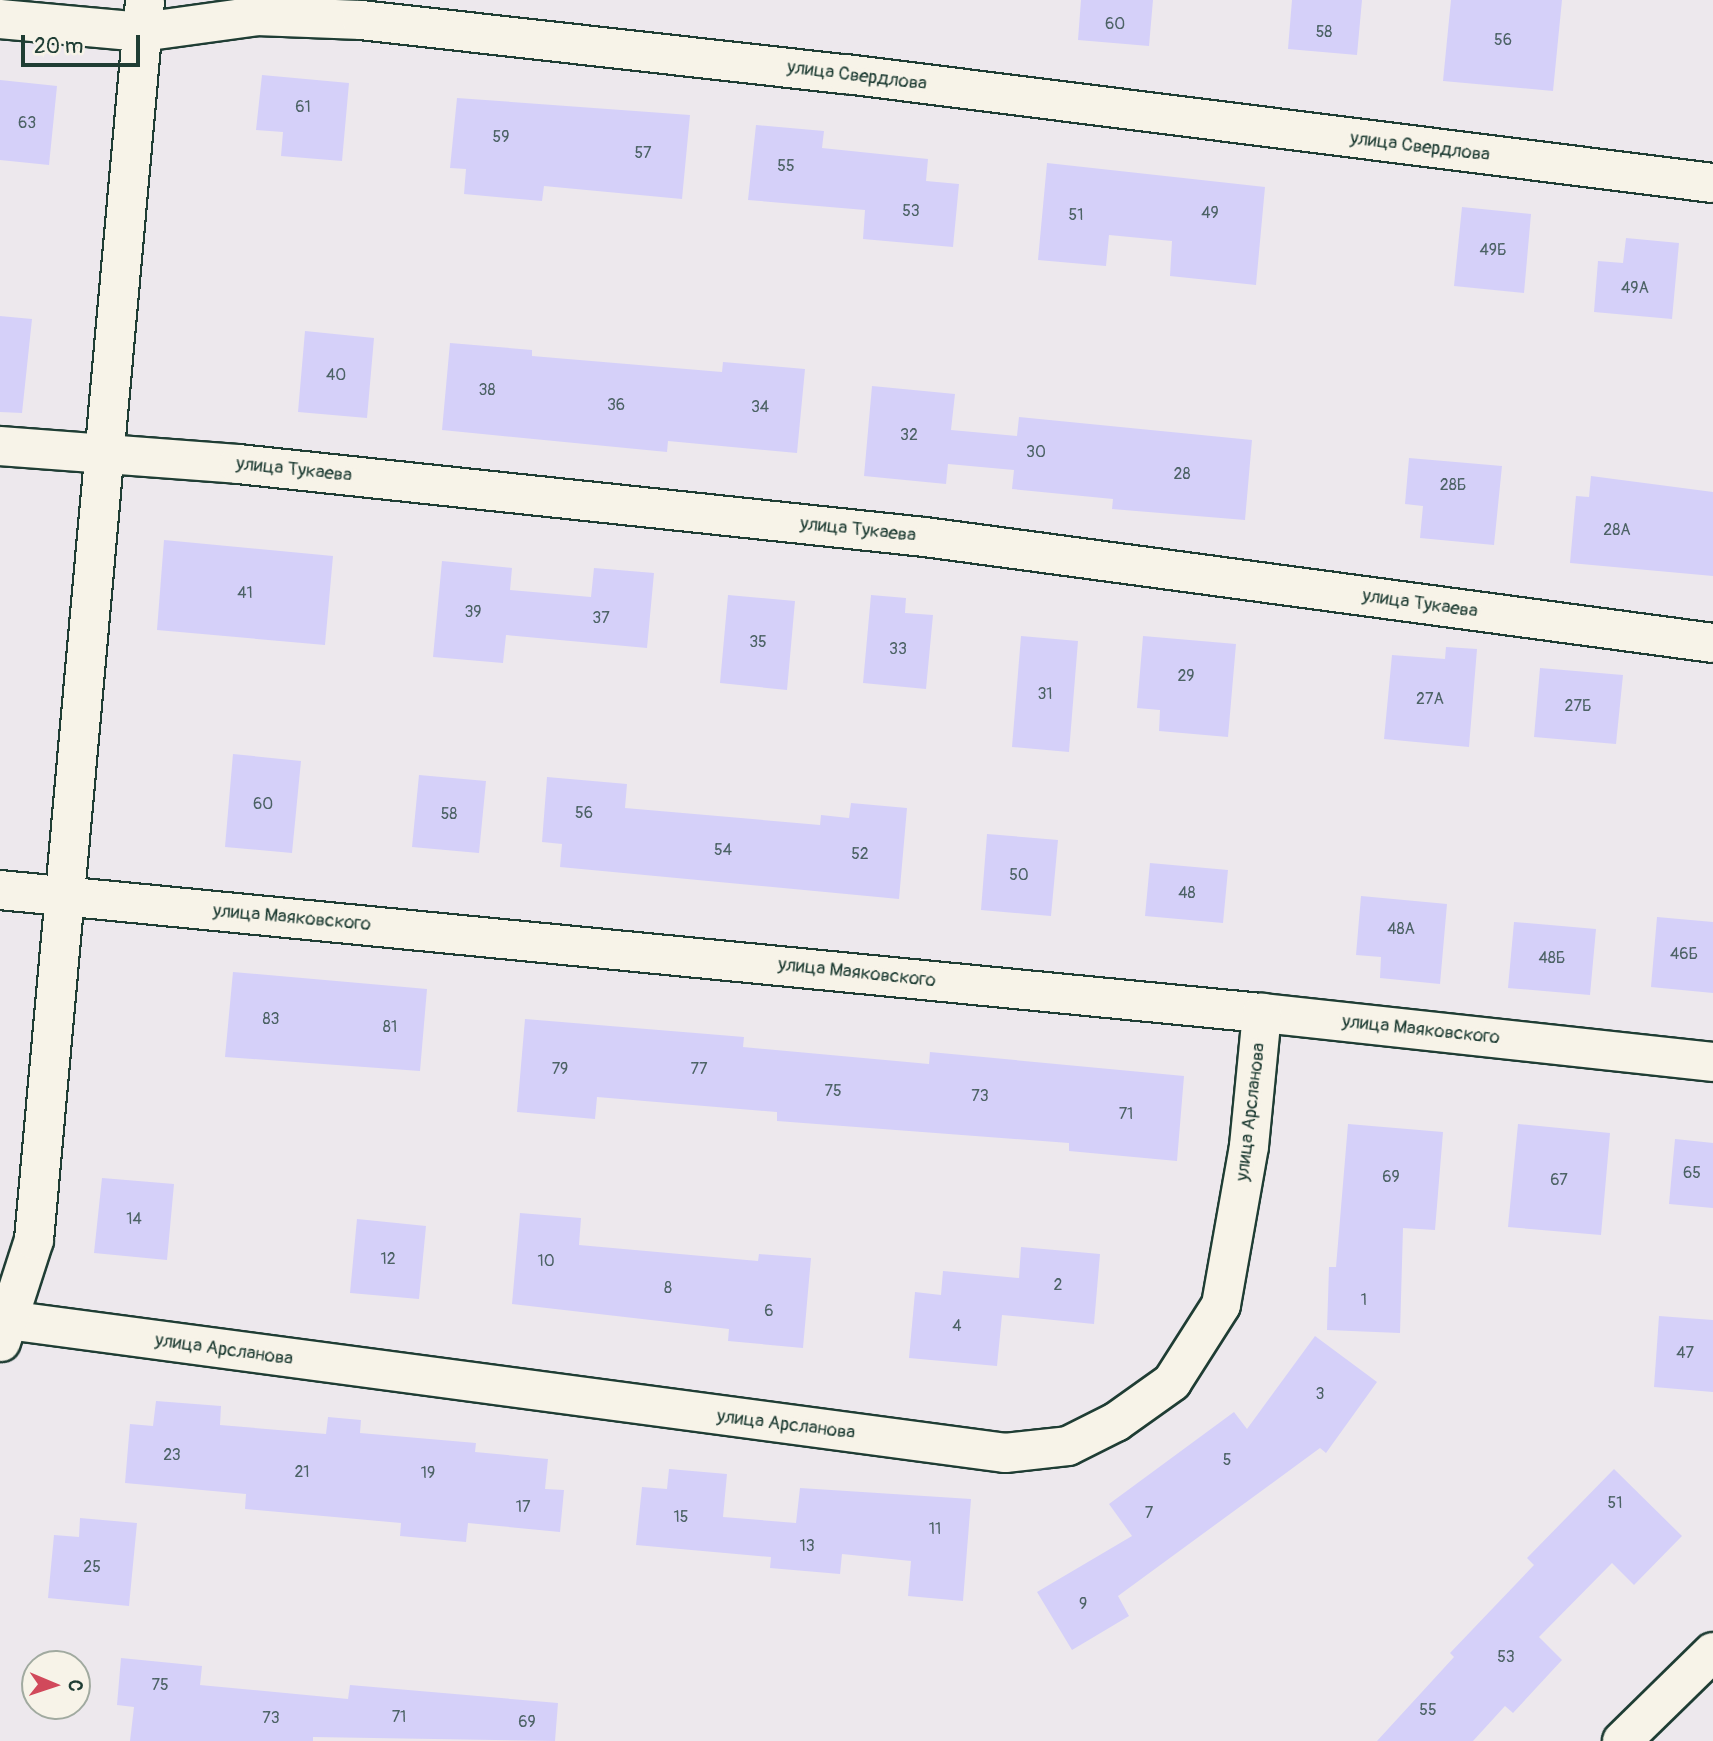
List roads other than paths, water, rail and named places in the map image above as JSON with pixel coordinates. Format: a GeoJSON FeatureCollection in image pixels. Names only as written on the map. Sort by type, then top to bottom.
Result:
{"type":"FeatureCollection","features":[{"type":"Feature","properties":{"kind":"street"},"geometry":{"type":"LineString","coordinates":[[1,1328],[34,1240],[66,897],[102,454],[144,16]]}},
{"type":"Feature","properties":{"kind":"street","name":"улица Свердлова"},"geometry":{"type":"LineString","coordinates":[[0,19],[257,16],[361,20],[846,74],[1713,183]]}},
{"type":"Feature","properties":{"kind":"street","name":"улица Тукаева"},"geometry":{"type":"LineString","coordinates":[[0,446],[238,464],[925,537],[1713,643]]}},
{"type":"Feature","properties":{"kind":"street","name":"улица Маяковского"},"geometry":{"type":"LineString","coordinates":[[0,890],[1262,1013],[1713,1062]]}},
{"type":"Feature","properties":{"kind":"street","name":"улица Арсланова"},"geometry":{"type":"LineString","coordinates":[[1,1328],[1005,1453],[1068,1446],[1116,1422],[1172,1382],[1221,1305],[1249,1146],[1262,1013]]}},
{"type":"Feature","properties":{"kind":"street"},"geometry":{"type":"LineString","coordinates":[[1622,1741],[1713,1652]]}}]}
